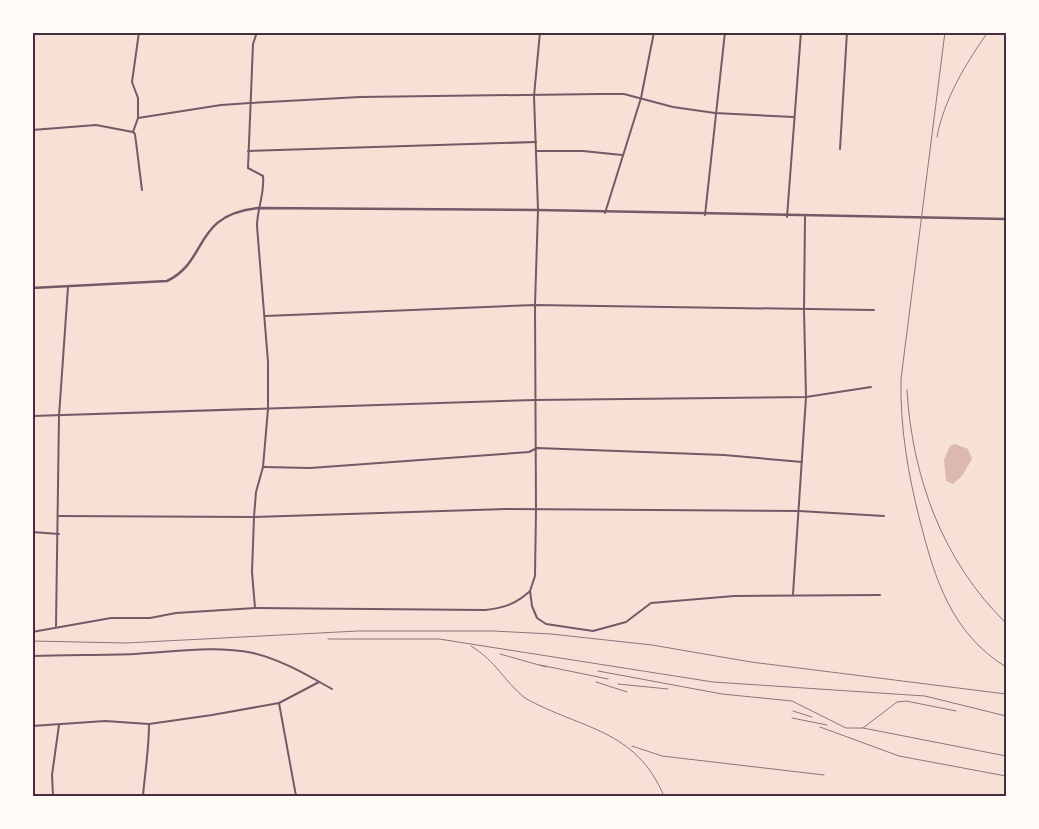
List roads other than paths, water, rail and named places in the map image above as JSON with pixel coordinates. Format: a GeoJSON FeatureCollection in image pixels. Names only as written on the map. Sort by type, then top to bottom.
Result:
{"type":"FeatureCollection","features":[{"type":"Feature","properties":{"kind":"street"},"geometry":{"type":"LineString","coordinates":[[139,32],[132,82],[138,98],[138,118],[133,132],[142,190]]}},
{"type":"Feature","properties":{"kind":"street"},"geometry":{"type":"LineString","coordinates":[[255,608],[252,572],[254,517],[256,492],[263,467],[268,410],[265,316],[256,226],[263,190],[263,176],[248,168],[253,44],[257,32]]}},
{"type":"Feature","properties":{"kind":"street"},"geometry":{"type":"LineString","coordinates":[[540,32],[534,96],[538,210],[535,305],[537,448],[535,576],[530,591],[532,606],[537,618],[546,624],[593,631],[626,622],[651,603],[734,596],[880,595]]}},
{"type":"Feature","properties":{"kind":"street"},"geometry":{"type":"LineString","coordinates":[[605,213],[640,98],[654,32]]}},
{"type":"Feature","properties":{"kind":"street"},"geometry":{"type":"LineString","coordinates":[[706,215],[715,113],[725,32]]}},
{"type":"Feature","properties":{"kind":"street"},"geometry":{"type":"LineString","coordinates":[[787,216],[801,32]]}},
{"type":"Feature","properties":{"kind":"street"},"geometry":{"type":"LineString","coordinates":[[840,149],[847,32]]}},
{"type":"Feature","properties":{"kind":"street"},"geometry":{"type":"LineString","coordinates":[[138,118],[221,105],[360,97],[624,94],[673,107],[715,113],[794,117]]}},
{"type":"Feature","properties":{"kind":"street"},"geometry":{"type":"LineString","coordinates":[[32,130],[96,125],[133,132]]}},
{"type":"Feature","properties":{"kind":"street"},"geometry":{"type":"LineString","coordinates":[[248,151],[536,142]]}},
{"type":"Feature","properties":{"kind":"street"},"geometry":{"type":"LineString","coordinates":[[536,151],[583,151],[622,155]]}},
{"type":"Feature","properties":{"kind":"street"},"geometry":{"type":"LineString","coordinates":[[32,288],[167,281],[182,271],[209,229],[220,220],[258,208],[538,210],[805,217],[1006,219]]}},
{"type":"Feature","properties":{"kind":"street"},"geometry":{"type":"LineString","coordinates":[[793,595],[806,397],[804,310],[805,217]]}},
{"type":"Feature","properties":{"kind":"street"},"geometry":{"type":"LineString","coordinates":[[56,626],[59,534],[59,416],[68,285]]}},
{"type":"Feature","properties":{"kind":"street"},"geometry":{"type":"LineString","coordinates":[[265,316],[535,305],[874,310]]}},
{"type":"Feature","properties":{"kind":"street"},"geometry":{"type":"LineString","coordinates":[[32,416],[268,410],[535,400],[806,397],[871,387]]}},
{"type":"Feature","properties":{"kind":"street"},"geometry":{"type":"LineString","coordinates":[[263,467],[310,468],[530,452],[537,448],[724,455],[802,462]]}},
{"type":"Feature","properties":{"kind":"street"},"geometry":{"type":"LineString","coordinates":[[58,516],[254,517],[536,510],[799,511],[884,516]]}},
{"type":"Feature","properties":{"kind":"street"},"geometry":{"type":"LineString","coordinates":[[32,532],[59,534]]}},
{"type":"Feature","properties":{"kind":"street"},"geometry":{"type":"LineString","coordinates":[[32,632],[56,626],[111,618],[150,618],[176,613],[255,608],[390,608],[462,611],[504,608],[520,600],[530,591]]}},
{"type":"Feature","properties":{"kind":"street"},"geometry":{"type":"LineString","coordinates":[[32,656],[137,654],[205,648],[228,650],[254,654],[292,666],[332,689]]}},
{"type":"Feature","properties":{"kind":"street"},"geometry":{"type":"LineString","coordinates":[[32,726],[59,726],[112,721],[149,724],[278,703],[320,682]]}},
{"type":"Feature","properties":{"kind":"street"},"geometry":{"type":"LineString","coordinates":[[278,703],[296,796]]}},
{"type":"Feature","properties":{"kind":"street"},"geometry":{"type":"LineString","coordinates":[[143,796],[145,769],[149,751],[149,724]]}},
{"type":"Feature","properties":{"kind":"street"},"geometry":{"type":"LineString","coordinates":[[53,796],[52,775],[59,726]]}},
{"type":"Feature","properties":{"kind":"railway"},"geometry":{"type":"LineString","coordinates":[[945,32],[901,379],[903,433],[916,503],[939,584],[948,603],[971,638],[1006,667]]}},
{"type":"Feature","properties":{"kind":"railway"},"geometry":{"type":"LineString","coordinates":[[937,137],[950,95],[988,32]]}},
{"type":"Feature","properties":{"kind":"railway"},"geometry":{"type":"LineString","coordinates":[[907,390],[916,455],[924,486],[935,516],[948,545],[965,573],[984,599],[1006,623]]}},
{"type":"Feature","properties":{"kind":"railway"},"geometry":{"type":"LineString","coordinates":[[32,641],[126,643],[358,631],[493,631],[551,634],[652,645],[751,662],[1006,694]]}},
{"type":"Feature","properties":{"kind":"railway"},"geometry":{"type":"LineString","coordinates":[[328,639],[439,639],[713,682],[925,696],[1006,716]]}},
{"type":"Feature","properties":{"kind":"railway"},"geometry":{"type":"LineString","coordinates":[[471,646],[487,658],[525,698],[605,734],[638,756],[652,774],[664,796]]}},
{"type":"Feature","properties":{"kind":"railway"},"geometry":{"type":"LineString","coordinates":[[500,654],[546,667]]}},
{"type":"Feature","properties":{"kind":"railway"},"geometry":{"type":"LineString","coordinates":[[540,665],[608,679]]}},
{"type":"Feature","properties":{"kind":"railway"},"geometry":{"type":"LineString","coordinates":[[598,671],[722,694],[792,701],[846,728],[863,728],[897,702],[906,701],[956,711]]}},
{"type":"Feature","properties":{"kind":"railway"},"geometry":{"type":"LineString","coordinates":[[596,682],[627,692]]}},
{"type":"Feature","properties":{"kind":"railway"},"geometry":{"type":"LineString","coordinates":[[618,684],[668,689]]}},
{"type":"Feature","properties":{"kind":"railway"},"geometry":{"type":"LineString","coordinates":[[793,711],[812,717]]}},
{"type":"Feature","properties":{"kind":"railway"},"geometry":{"type":"LineString","coordinates":[[792,718],[827,725]]}},
{"type":"Feature","properties":{"kind":"railway"},"geometry":{"type":"LineString","coordinates":[[820,727],[899,756],[1006,776]]}},
{"type":"Feature","properties":{"kind":"railway"},"geometry":{"type":"LineString","coordinates":[[863,728],[1006,756]]}},
{"type":"Feature","properties":{"kind":"railway"},"geometry":{"type":"LineString","coordinates":[[632,746],[662,756],[824,775]]}}]}
